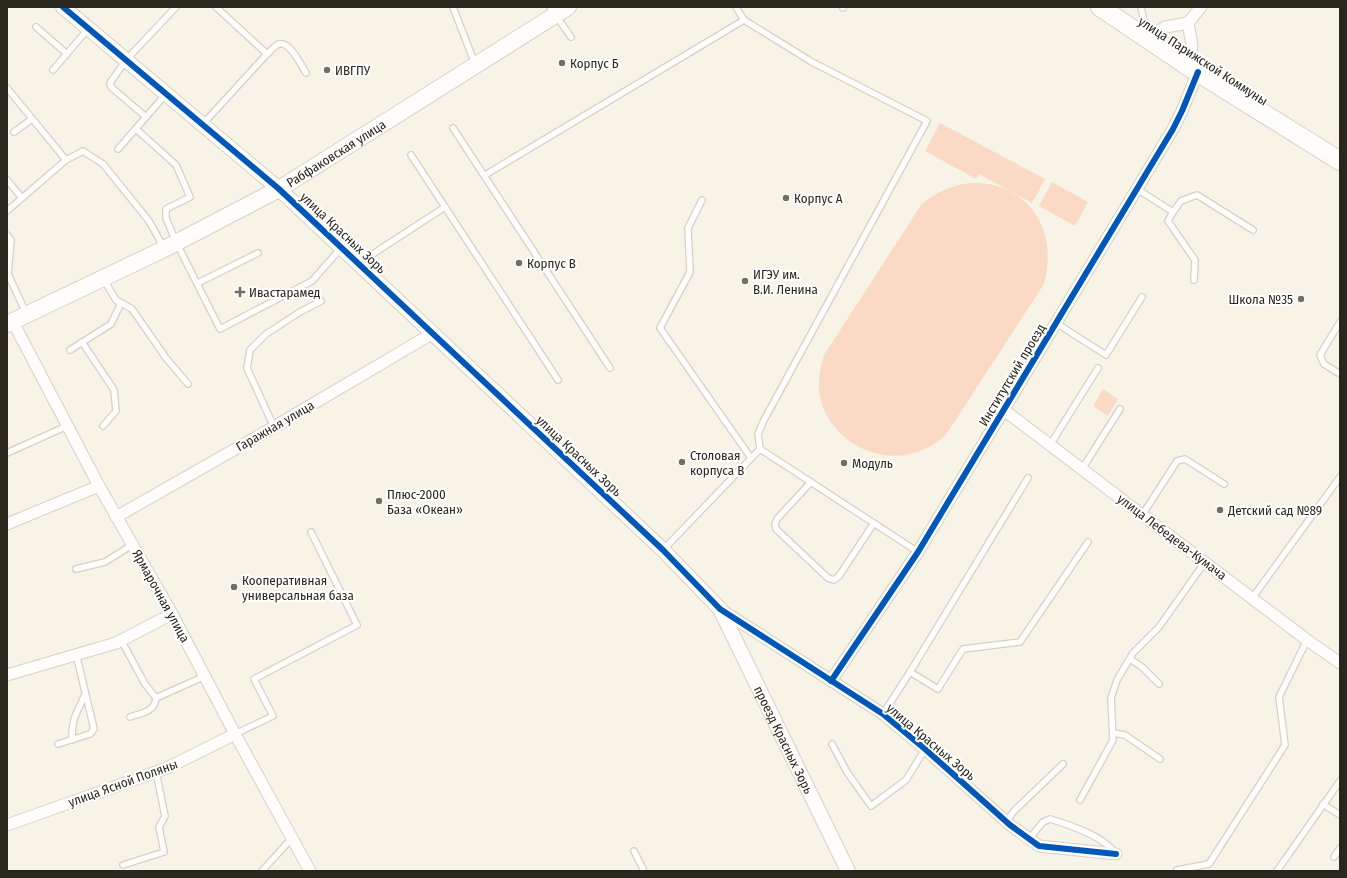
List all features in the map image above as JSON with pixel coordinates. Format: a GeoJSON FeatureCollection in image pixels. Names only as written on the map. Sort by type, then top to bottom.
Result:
{"type":"FeatureCollection","features":[{"type":"Feature","properties":{"kind":"main road","name":"улица Парижской Коммуны"},"geometry":{"type":"LineString","coordinates":[[1100,7],[1194,69],[1340,161]]}},
{"type":"Feature","properties":{"kind":"main road","name":"Рабфаковская улица"},"geometry":{"type":"LineString","coordinates":[[15,320],[170,245],[279,188],[476,64],[558,10]]}},
{"type":"Feature","properties":{"kind":"street","name":"улица Красных Зорь"},"geometry":{"type":"LineString","coordinates":[[63,7],[279,188],[663,550],[720,609],[883,714],[925,749],[1006,822],[1039,846],[1116,854]]}},
{"type":"Feature","properties":{"kind":"street"},"geometry":{"type":"LineString","coordinates":[[1148,39],[1165,27],[1188,23],[1201,7]]}},
{"type":"Feature","properties":{"kind":"street","name":"Институтский проезд"},"geometry":{"type":"LineString","coordinates":[[831,681],[918,552],[1173,129],[1182,110],[1194,69],[1188,23]]}},
{"type":"Feature","properties":{"kind":"street","name":"Ярмарочная улица"},"geometry":{"type":"LineString","coordinates":[[15,320],[67,426],[99,486],[172,614],[310,871]]}},
{"type":"Feature","properties":{"kind":"street","name":"Гаражная улица"},"geometry":{"type":"LineString","coordinates":[[116,517],[274,427],[433,333]]}},
{"type":"Feature","properties":{"kind":"street","name":"улица Лебедева-Кумача"},"geometry":{"type":"LineString","coordinates":[[1004,410],[1253,597],[1307,640],[1340,663]]}},
{"type":"Feature","properties":{"kind":"street"},"geometry":{"type":"LineString","coordinates":[[7,524],[99,486]]}},
{"type":"Feature","properties":{"kind":"street","name":"проезд Красных Зорь"},"geometry":{"type":"LineString","coordinates":[[720,609],[848,871]]}},
{"type":"Feature","properties":{"kind":"street"},"geometry":{"type":"LineString","coordinates":[[7,675],[121,640],[172,614]]}},
{"type":"Feature","properties":{"kind":"street","name":"улица Ясной Поляны"},"geometry":{"type":"LineString","coordinates":[[7,825],[167,768],[236,734]]}},
{"type":"Feature","properties":{"kind":"lane"},"geometry":{"type":"LineString","coordinates":[[146,117],[111,87],[110,83],[126,60],[176,7]]}},
{"type":"Feature","properties":{"kind":"lane"},"geometry":{"type":"LineString","coordinates":[[216,7],[267,54]]}},
{"type":"Feature","properties":{"kind":"lane"},"geometry":{"type":"LineString","coordinates":[[453,7],[476,64]]}},
{"type":"Feature","properties":{"kind":"lane"},"geometry":{"type":"LineString","coordinates":[[736,7],[744,20],[812,62],[927,121],[764,420],[758,434],[760,449],[918,552]]}},
{"type":"Feature","properties":{"kind":"lane"},"geometry":{"type":"LineString","coordinates":[[1141,7],[1148,39]]}},
{"type":"Feature","properties":{"kind":"lane"},"geometry":{"type":"LineString","coordinates":[[558,10],[570,37]]}},
{"type":"Feature","properties":{"kind":"lane"},"geometry":{"type":"LineString","coordinates":[[485,176],[744,20]]}},
{"type":"Feature","properties":{"kind":"lane"},"geometry":{"type":"LineString","coordinates":[[36,27],[68,54]]}},
{"type":"Feature","properties":{"kind":"lane"},"geometry":{"type":"LineString","coordinates":[[53,70],[89,29]]}},
{"type":"Feature","properties":{"kind":"lane"},"geometry":{"type":"LineString","coordinates":[[203,124],[278,44],[284,43],[290,47],[306,73]]}},
{"type":"Feature","properties":{"kind":"lane"},"geometry":{"type":"LineString","coordinates":[[7,88],[66,160]]}},
{"type":"Feature","properties":{"kind":"lane"},"geometry":{"type":"LineString","coordinates":[[118,149],[166,94]]}},
{"type":"Feature","properties":{"kind":"lane"},"geometry":{"type":"LineString","coordinates":[[14,132],[32,119]]}},
{"type":"Feature","properties":{"kind":"lane"},"geometry":{"type":"LineString","coordinates":[[454,128],[610,368]]}},
{"type":"Feature","properties":{"kind":"lane"},"geometry":{"type":"LineString","coordinates":[[136,129],[176,165],[190,197],[166,209],[170,245]]}},
{"type":"Feature","properties":{"kind":"lane"},"geometry":{"type":"LineString","coordinates":[[7,211],[66,160],[83,151],[103,164],[170,245],[198,283],[220,329],[312,281],[342,247]]}},
{"type":"Feature","properties":{"kind":"lane"},"geometry":{"type":"LineString","coordinates":[[411,155],[558,380]]}},
{"type":"Feature","properties":{"kind":"lane"},"geometry":{"type":"LineString","coordinates":[[7,180],[22,198]]}},
{"type":"Feature","properties":{"kind":"lane"},"geometry":{"type":"LineString","coordinates":[[1137,189],[1173,212]]}},
{"type":"Feature","properties":{"kind":"lane"},"geometry":{"type":"LineString","coordinates":[[1194,280],[1194,260],[1168,221],[1181,200],[1197,195],[1253,230]]}},
{"type":"Feature","properties":{"kind":"lane"},"geometry":{"type":"LineString","coordinates":[[702,200],[688,228],[690,272],[660,328],[751,458]]}},
{"type":"Feature","properties":{"kind":"lane"},"geometry":{"type":"LineString","coordinates":[[359,263],[445,207]]}},
{"type":"Feature","properties":{"kind":"lane"},"geometry":{"type":"LineString","coordinates":[[7,235],[11,240],[8,274],[15,320]]}},
{"type":"Feature","properties":{"kind":"lane"},"geometry":{"type":"LineString","coordinates":[[198,283],[258,254]]}},
{"type":"Feature","properties":{"kind":"lane"},"geometry":{"type":"LineString","coordinates":[[102,278],[116,300],[132,309],[166,358],[188,384]]}},
{"type":"Feature","properties":{"kind":"lane"},"geometry":{"type":"LineString","coordinates":[[1056,323],[1106,355],[1142,297]]}},
{"type":"Feature","properties":{"kind":"lane"},"geometry":{"type":"LineString","coordinates":[[274,427],[247,368],[250,350],[266,334],[300,312],[321,301]]}},
{"type":"Feature","properties":{"kind":"lane"},"geometry":{"type":"LineString","coordinates":[[70,350],[111,324],[121,303]]}},
{"type":"Feature","properties":{"kind":"lane"},"geometry":{"type":"LineString","coordinates":[[1340,322],[1320,355],[1324,364],[1340,374]]}},
{"type":"Feature","properties":{"kind":"lane"},"geometry":{"type":"LineString","coordinates":[[82,342],[114,390],[116,411],[102,426]]}},
{"type":"Feature","properties":{"kind":"lane"},"geometry":{"type":"LineString","coordinates":[[1050,445],[1098,368]]}},
{"type":"Feature","properties":{"kind":"lane"},"geometry":{"type":"LineString","coordinates":[[1082,469],[1120,409]]}},
{"type":"Feature","properties":{"kind":"lane"},"geometry":{"type":"LineString","coordinates":[[7,453],[67,426]]}},
{"type":"Feature","properties":{"kind":"lane"},"geometry":{"type":"LineString","coordinates":[[663,550],[760,449]]}},
{"type":"Feature","properties":{"kind":"lane"},"geometry":{"type":"LineString","coordinates":[[1143,514],[1177,461],[1184,459],[1224,484]]}},
{"type":"Feature","properties":{"kind":"lane"},"geometry":{"type":"LineString","coordinates":[[1253,597],[1340,477]]}},
{"type":"Feature","properties":{"kind":"lane"},"geometry":{"type":"LineString","coordinates":[[883,714],[1028,478]]}},
{"type":"Feature","properties":{"kind":"lane"},"geometry":{"type":"LineString","coordinates":[[811,482],[777,519],[775,527],[828,578],[834,580],[839,576],[874,523]]}},
{"type":"Feature","properties":{"kind":"lane"},"geometry":{"type":"LineString","coordinates":[[236,734],[273,716],[254,679],[357,625],[311,532]]}},
{"type":"Feature","properties":{"kind":"lane"},"geometry":{"type":"LineString","coordinates":[[910,672],[938,689],[963,649],[1020,642],[1088,542]]}},
{"type":"Feature","properties":{"kind":"lane"},"geometry":{"type":"LineString","coordinates":[[76,569],[105,562],[132,545]]}},
{"type":"Feature","properties":{"kind":"lane"},"geometry":{"type":"LineString","coordinates":[[1080,800],[1113,740],[1111,698],[1117,680],[1130,659],[1159,627],[1206,562]]}},
{"type":"Feature","properties":{"kind":"lane"},"geometry":{"type":"LineString","coordinates":[[121,640],[145,684],[156,698],[156,704],[152,709],[130,717]]}},
{"type":"Feature","properties":{"kind":"lane"},"geometry":{"type":"LineString","coordinates":[[1177,870],[1209,864],[1285,746],[1279,697],[1307,640]]}},
{"type":"Feature","properties":{"kind":"lane"},"geometry":{"type":"LineString","coordinates":[[58,744],[90,734],[94,729],[76,654]]}},
{"type":"Feature","properties":{"kind":"lane"},"geometry":{"type":"LineString","coordinates":[[1130,659],[1142,667],[1159,684]]}},
{"type":"Feature","properties":{"kind":"lane"},"geometry":{"type":"LineString","coordinates":[[156,698],[205,676]]}},
{"type":"Feature","properties":{"kind":"lane"},"geometry":{"type":"LineString","coordinates":[[72,740],[74,716],[85,695]]}},
{"type":"Feature","properties":{"kind":"lane"},"geometry":{"type":"LineString","coordinates":[[1113,732],[1125,735],[1160,758]]}},
{"type":"Feature","properties":{"kind":"lane"},"geometry":{"type":"LineString","coordinates":[[832,744],[847,772],[871,806],[906,780],[925,749]]}},
{"type":"Feature","properties":{"kind":"lane"},"geometry":{"type":"LineString","coordinates":[[1006,822],[1014,811],[1062,764]]}},
{"type":"Feature","properties":{"kind":"lane"},"geometry":{"type":"LineString","coordinates":[[123,865],[164,852],[159,827],[165,816],[156,772]]}},
{"type":"Feature","properties":{"kind":"lane"},"geometry":{"type":"LineString","coordinates":[[1277,871],[1340,781]]}},
{"type":"Feature","properties":{"kind":"lane"},"geometry":{"type":"LineString","coordinates":[[1324,804],[1340,815]]}},
{"type":"Feature","properties":{"kind":"lane"},"geometry":{"type":"LineString","coordinates":[[1029,839],[1043,822],[1050,819],[1082,830],[1112,848],[1116,854]]}},
{"type":"Feature","properties":{"kind":"lane"},"geometry":{"type":"LineString","coordinates":[[262,871],[292,838]]}},
{"type":"Feature","properties":{"kind":"lane"},"geometry":{"type":"LineString","coordinates":[[1334,857],[1340,848]]}},
{"type":"Feature","properties":{"kind":"lane"},"geometry":{"type":"LineString","coordinates":[[634,851],[644,871]]}},
{"type":"Feature","properties":{"kind":"shaded area"},"geometry":{"type":"Polygon","coordinates":[[[940,123],[1045,179],[1032,203],[979,174],[976,179],[925,151],[940,123]]]}},
{"type":"Feature","properties":{"kind":"shaded area"},"geometry":{"type":"Polygon","coordinates":[[[1052,182],[1088,202],[1075,226],[1039,206],[1052,182]]]}},
{"type":"Feature","properties":{"kind":"shaded area"},"geometry":{"type":"Polygon","coordinates":[[[969,183],[981,183],[1000,187],[1014,194],[1026,203],[1035,214],[1042,226],[1048,254],[1044,284],[946,435],[923,450],[907,455],[891,456],[875,453],[860,447],[846,438],[834,427],[826,413],[820,397],[819,386],[820,371],[824,355],[921,205],[932,196],[944,190],[969,183]]]}},
{"type":"Feature","properties":{"kind":"shaded area"},"geometry":{"type":"Polygon","coordinates":[[[1103,389],[1118,399],[1108,416],[1093,406],[1103,389]]]}},
{"type":"Feature","properties":{"kind":"cycle path"},"geometry":{"type":"LineString","coordinates":[[63,7],[279,189],[663,550],[720,609],[883,714],[925,749],[1010,825],[1039,846],[1116,854]]}},
{"type":"Feature","properties":{"kind":"cycle path"},"geometry":{"type":"LineString","coordinates":[[831,681],[918,552],[1173,129],[1198,72]]}},
{"type":"Feature","properties":{"kind":"place","name":"Корпус Б"},"geometry":{"type":"Point","coordinates":[562,63]}},
{"type":"Feature","properties":{"kind":"place","name":"ИВГПУ"},"geometry":{"type":"Point","coordinates":[327,70]}},
{"type":"Feature","properties":{"kind":"place","name":"Корпус А"},"geometry":{"type":"Point","coordinates":[786,198]}},
{"type":"Feature","properties":{"kind":"place","name":"Корпус В"},"geometry":{"type":"Point","coordinates":[519,263]}},
{"type":"Feature","properties":{"kind":"place","name":"ИГЭУ им. В.И. Ленина"},"geometry":{"type":"Point","coordinates":[745,281]}},
{"type":"Feature","properties":{"kind":"place","name":"Ивастарамед"},"geometry":{"type":"Point","coordinates":[240,292]}},
{"type":"Feature","properties":{"kind":"place","name":"Школа №35"},"geometry":{"type":"Point","coordinates":[1301,299]}},
{"type":"Feature","properties":{"kind":"place","name":"Столовая корпуса В"},"geometry":{"type":"Point","coordinates":[682,462]}},
{"type":"Feature","properties":{"kind":"place","name":"Модуль"},"geometry":{"type":"Point","coordinates":[844,463]}},
{"type":"Feature","properties":{"kind":"place","name":"Плюс-2000 База «Океан»"},"geometry":{"type":"Point","coordinates":[379,501]}},
{"type":"Feature","properties":{"kind":"place","name":"Детский сад №89"},"geometry":{"type":"Point","coordinates":[1220,510]}},
{"type":"Feature","properties":{"kind":"place","name":"Кооперативная универсальная база"},"geometry":{"type":"Point","coordinates":[234,587]}}]}
